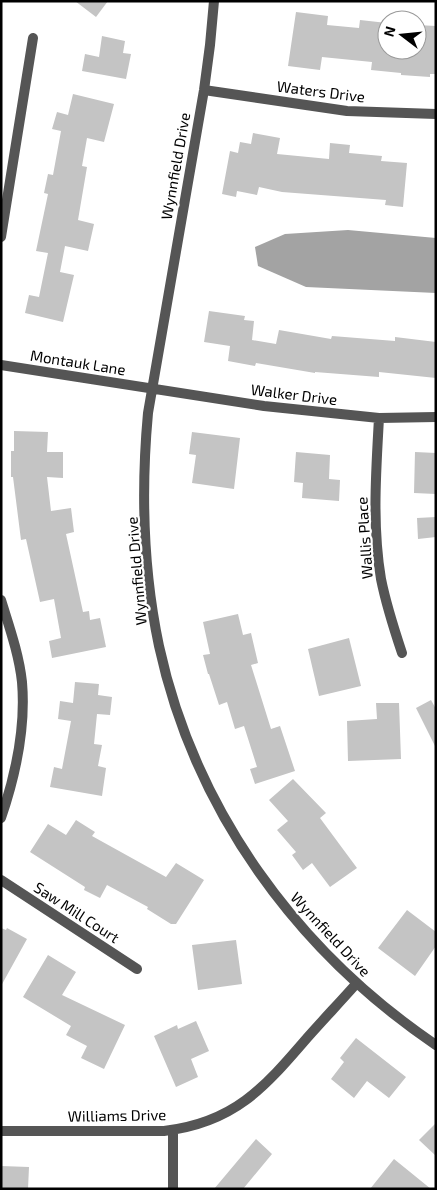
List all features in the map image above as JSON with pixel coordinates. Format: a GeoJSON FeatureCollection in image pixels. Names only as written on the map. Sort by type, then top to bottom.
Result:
{"type":"FeatureCollection","features":[{"type":"Feature","properties":{"kind":"street","name":"Wynnfield Drive"},"geometry":{"type":"LineString","coordinates":[[214,1],[204,90],[151,389],[144,467],[148,564],[151,596],[160,647],[180,717],[193,753],[217,804],[256,869],[279,901],[309,937],[356,984],[392,1014],[436,1045]]}},
{"type":"Feature","properties":{"kind":"street"},"geometry":{"type":"LineString","coordinates":[[1,237],[33,38]]}},
{"type":"Feature","properties":{"kind":"street","name":"Waters Drive"},"geometry":{"type":"LineString","coordinates":[[204,90],[347,111],[436,114]]}},
{"type":"Feature","properties":{"kind":"street","name":"Montauk Lane"},"geometry":{"type":"LineString","coordinates":[[1,365],[151,389]]}},
{"type":"Feature","properties":{"kind":"street","name":"Walker Drive"},"geometry":{"type":"LineString","coordinates":[[151,389],[264,406],[379,418],[436,417]]}},
{"type":"Feature","properties":{"kind":"street","name":"Wallis Place"},"geometry":{"type":"LineString","coordinates":[[379,418],[376,506],[378,556],[386,601],[402,653]]}},
{"type":"Feature","properties":{"kind":"street"},"geometry":{"type":"LineString","coordinates":[[1,600],[14,643],[22,681],[22,731],[13,784],[1,818]]}},
{"type":"Feature","properties":{"kind":"street","name":"Saw Mill Court"},"geometry":{"type":"LineString","coordinates":[[1,880],[137,969]]}},
{"type":"Feature","properties":{"kind":"street","name":"Williams Drive"},"geometry":{"type":"LineString","coordinates":[[1,1131],[173,1130],[218,1116],[254,1095],[356,984]]}},
{"type":"Feature","properties":{"kind":"street"},"geometry":{"type":"LineString","coordinates":[[173,1130],[173,1189]]}},
{"type":"Feature","properties":{"kind":"shaded area"},"geometry":{"type":"Polygon","coordinates":[[[348,230],[436,238],[436,293],[306,287],[258,266],[255,247],[285,234],[348,230]]]}},
{"type":"Feature","properties":{"kind":"building"},"geometry":{"type":"Polygon","coordinates":[[[75,1],[108,1],[96,17],[75,1]]]}},
{"type":"Feature","properties":{"kind":"building"},"geometry":{"type":"Polygon","coordinates":[[[296,12],[328,16],[327,25],[359,28],[360,20],[377,22],[377,60],[427,60],[427,26],[436,26],[436,74],[430,74],[430,77],[371,70],[372,62],[322,57],[320,70],[288,66],[296,12]]]}},
{"type":"Feature","properties":{"kind":"building"},"geometry":{"type":"Polygon","coordinates":[[[102,36],[125,41],[123,53],[131,54],[126,79],[82,71],[85,54],[99,57],[102,36]]]}},
{"type":"Feature","properties":{"kind":"building"},"geometry":{"type":"Polygon","coordinates":[[[73,94],[114,104],[104,142],[87,138],[82,166],[87,167],[78,220],[94,224],[88,251],[65,246],[60,272],[74,275],[63,322],[25,313],[29,295],[39,297],[48,253],[36,251],[48,194],[44,193],[48,174],[53,175],[61,131],[52,129],[57,112],[68,115],[73,94]]]}},
{"type":"Feature","properties":{"kind":"building"},"geometry":{"type":"Polygon","coordinates":[[[253,133],[280,138],[277,154],[329,159],[330,143],[350,145],[349,153],[382,156],[381,161],[407,163],[403,207],[385,205],[386,200],[282,192],[259,187],[257,195],[237,191],[236,197],[222,194],[230,151],[238,153],[240,142],[251,144],[253,133]]]}},
{"type":"Feature","properties":{"kind":"building"},"geometry":{"type":"Polygon","coordinates":[[[209,311],[245,316],[244,320],[254,321],[252,340],[276,344],[279,330],[331,339],[332,336],[395,341],[395,337],[436,342],[436,378],[379,372],[379,377],[315,373],[256,363],[255,366],[228,361],[230,346],[204,342],[209,311]]]}},
{"type":"Feature","properties":{"kind":"building"},"geometry":{"type":"Polygon","coordinates":[[[14,431],[48,432],[47,452],[63,452],[63,478],[47,477],[51,511],[71,508],[74,532],[66,534],[83,612],[89,611],[90,620],[100,618],[106,647],[52,658],[49,641],[61,638],[54,599],[40,602],[26,539],[21,540],[13,477],[11,477],[11,451],[14,451],[14,431]]]}},
{"type":"Feature","properties":{"kind":"building"},"geometry":{"type":"Polygon","coordinates":[[[192,432],[240,438],[234,489],[192,483],[196,455],[189,454],[192,432]]]}},
{"type":"Feature","properties":{"kind":"building"},"geometry":{"type":"Polygon","coordinates":[[[296,452],[330,455],[329,479],[340,480],[339,501],[302,498],[303,483],[294,482],[296,452]]]}},
{"type":"Feature","properties":{"kind":"building"},"geometry":{"type":"Polygon","coordinates":[[[415,452],[436,453],[436,494],[414,493],[415,452]]]}},
{"type":"Feature","properties":{"kind":"building"},"geometry":{"type":"Polygon","coordinates":[[[436,517],[436,537],[418,539],[417,518],[436,517]]]}},
{"type":"Feature","properties":{"kind":"building"},"geometry":{"type":"Polygon","coordinates":[[[238,614],[243,635],[251,633],[258,663],[251,665],[271,729],[280,726],[295,771],[255,784],[250,769],[257,767],[244,726],[235,729],[227,702],[219,705],[203,655],[210,654],[203,622],[238,614]]]}},
{"type":"Feature","properties":{"kind":"building"},"geometry":{"type":"Polygon","coordinates":[[[349,638],[361,686],[319,696],[308,649],[349,638]]]}},
{"type":"Feature","properties":{"kind":"building"},"geometry":{"type":"Polygon","coordinates":[[[75,682],[99,684],[98,695],[112,697],[110,715],[97,714],[94,744],[102,745],[98,766],[106,768],[102,796],[50,787],[54,767],[62,769],[71,721],[58,719],[60,701],[73,703],[75,682]]]}},
{"type":"Feature","properties":{"kind":"building"},"geometry":{"type":"Polygon","coordinates":[[[431,700],[436,709],[436,748],[416,708],[431,700]]]}},
{"type":"Feature","properties":{"kind":"building"},"geometry":{"type":"Polygon","coordinates":[[[376,703],[399,703],[401,759],[348,761],[347,721],[377,719],[376,703]]]}},
{"type":"Feature","properties":{"kind":"building"},"geometry":{"type":"Polygon","coordinates":[[[293,779],[326,813],[320,818],[357,868],[330,887],[312,863],[303,870],[292,855],[296,852],[277,830],[288,821],[269,800],[293,779]]]}},
{"type":"Feature","properties":{"kind":"building"},"geometry":{"type":"Polygon","coordinates":[[[76,820],[95,832],[92,836],[166,877],[176,863],[204,880],[176,924],[171,924],[147,909],[148,907],[107,885],[100,898],[84,890],[85,887],[30,852],[48,824],[66,835],[76,820]]]}},
{"type":"Feature","properties":{"kind":"building"},"geometry":{"type":"Polygon","coordinates":[[[407,910],[436,932],[436,946],[415,976],[378,948],[407,910]]]}},
{"type":"Feature","properties":{"kind":"building"},"geometry":{"type":"Polygon","coordinates":[[[1,928],[6,930],[7,928],[27,939],[1,986],[1,928]]]}},
{"type":"Feature","properties":{"kind":"building"},"geometry":{"type":"Polygon","coordinates":[[[236,940],[242,984],[198,990],[192,945],[236,940]]]}},
{"type":"Feature","properties":{"kind":"building"},"geometry":{"type":"Polygon","coordinates":[[[48,955],[76,972],[62,995],[125,1025],[104,1069],[81,1058],[87,1046],[66,1035],[71,1026],[23,997],[48,955]]]}},
{"type":"Feature","properties":{"kind":"building"},"geometry":{"type":"Polygon","coordinates":[[[196,1021],[209,1051],[191,1059],[198,1077],[176,1087],[154,1036],[177,1025],[178,1029],[196,1021]]]}},
{"type":"Feature","properties":{"kind":"building"},"geometry":{"type":"Polygon","coordinates":[[[356,1038],[406,1077],[389,1098],[367,1081],[354,1098],[331,1079],[344,1062],[340,1058],[356,1038]]]}},
{"type":"Feature","properties":{"kind":"building"},"geometry":{"type":"Polygon","coordinates":[[[436,1123],[436,1156],[419,1140],[436,1123]]]}},
{"type":"Feature","properties":{"kind":"building"},"geometry":{"type":"Polygon","coordinates":[[[256,1139],[272,1154],[243,1189],[214,1189],[256,1139]]]}},
{"type":"Feature","properties":{"kind":"building"},"geometry":{"type":"Polygon","coordinates":[[[394,1159],[431,1189],[370,1189],[394,1159]]]}},
{"type":"Feature","properties":{"kind":"building"},"geometry":{"type":"Polygon","coordinates":[[[1,1166],[29,1167],[28,1189],[1,1189],[1,1166]]]}}]}
